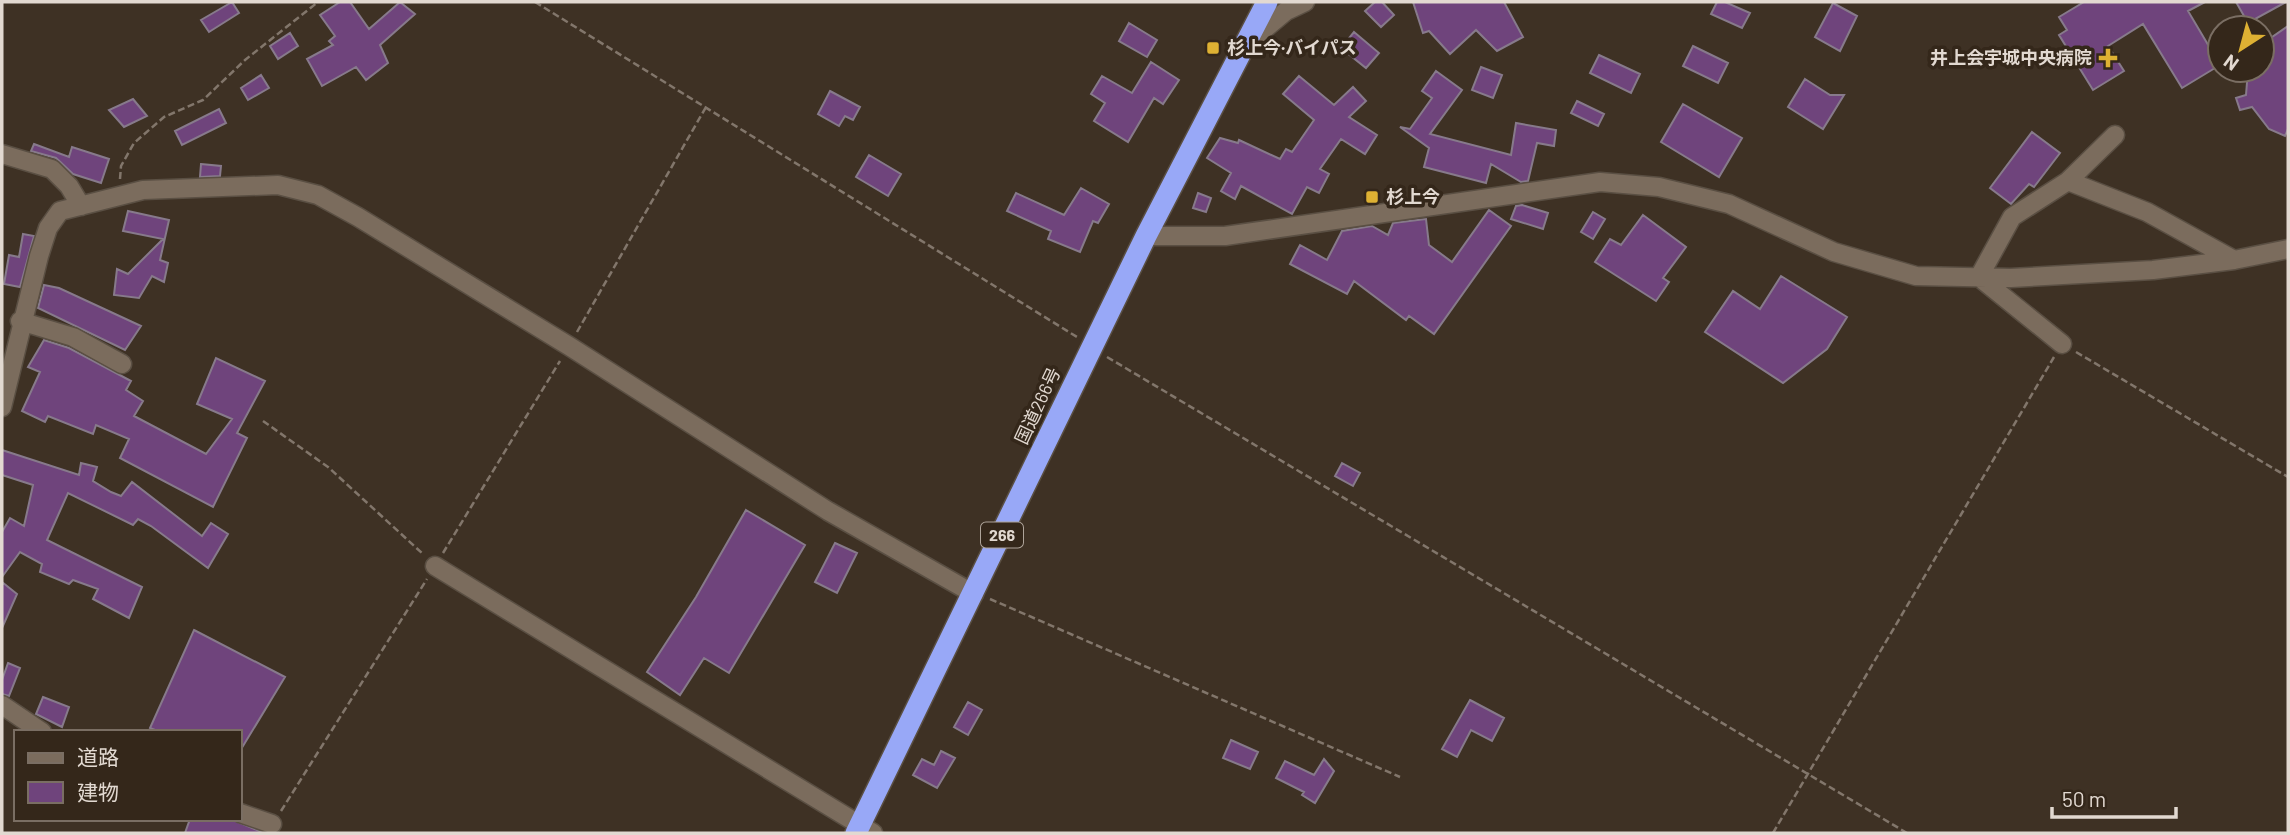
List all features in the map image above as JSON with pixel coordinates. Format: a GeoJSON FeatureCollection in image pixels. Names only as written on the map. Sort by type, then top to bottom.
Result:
{"type":"FeatureCollection","features":[{"type":"Feature","properties":{"kind":"highway","name":"国道266号"},"geometry":{"type":"LineString","coordinates":[[862,831],[1091,347],[1267,2]]}},
{"type":"Feature","properties":{"kind":"street"},"geometry":{"type":"LineString","coordinates":[[1244,46],[1286,11],[1305,2]]}},
{"type":"Feature","properties":{"kind":"street"},"geometry":{"type":"LineString","coordinates":[[1979,278],[2012,217],[2068,181],[2115,135]]}},
{"type":"Feature","properties":{"kind":"street"},"geometry":{"type":"LineString","coordinates":[[2,154],[52,169],[69,186],[81,206]]}},
{"type":"Feature","properties":{"kind":"street"},"geometry":{"type":"LineString","coordinates":[[2068,181],[2147,212],[2234,260]]}},
{"type":"Feature","properties":{"kind":"street"},"geometry":{"type":"LineString","coordinates":[[1146,236],[1225,236],[1600,182],[1659,187],[1730,204],[1834,252],[1916,276],[1979,278],[2153,270],[2234,260],[2288,249]]}},
{"type":"Feature","properties":{"kind":"street"},"geometry":{"type":"LineString","coordinates":[[2,407],[20,321],[48,228],[60,211],[143,190],[278,185],[318,195],[569,346],[828,511],[974,594]]}},
{"type":"Feature","properties":{"kind":"street"},"geometry":{"type":"LineString","coordinates":[[1979,278],[2062,344]]}},
{"type":"Feature","properties":{"kind":"street"},"geometry":{"type":"LineString","coordinates":[[20,321],[73,337],[122,364]]}},
{"type":"Feature","properties":{"kind":"street"},"geometry":{"type":"LineString","coordinates":[[435,566],[862,831]]}},
{"type":"Feature","properties":{"kind":"street"},"geometry":{"type":"LineString","coordinates":[[2,705],[40,730]]}},
{"type":"Feature","properties":{"kind":"street"},"geometry":{"type":"LineString","coordinates":[[242,814],[272,824]]}},
{"type":"Feature","properties":{"kind":"path"},"geometry":{"type":"LineString","coordinates":[[118,196],[121,166],[134,143],[164,117],[203,100],[245,60],[318,2]]}},
{"type":"Feature","properties":{"kind":"path"},"geometry":{"type":"LineString","coordinates":[[535,2],[1091,347],[1907,833]]}},
{"type":"Feature","properties":{"kind":"path"},"geometry":{"type":"LineString","coordinates":[[272,824],[435,566],[569,346],[706,107]]}},
{"type":"Feature","properties":{"kind":"path"},"geometry":{"type":"LineString","coordinates":[[1773,833],[2062,344],[2288,477]]}},
{"type":"Feature","properties":{"kind":"path"},"geometry":{"type":"LineString","coordinates":[[263,421],[328,467],[435,566]]}},
{"type":"Feature","properties":{"kind":"path"},"geometry":{"type":"LineString","coordinates":[[974,594],[1011,607],[1400,777]]}},
{"type":"Feature","properties":{"kind":"building"},"geometry":{"type":"Polygon","coordinates":[[[232,2],[239,13],[209,32],[201,20],[232,2]]]}},
{"type":"Feature","properties":{"kind":"building"},"geometry":{"type":"Polygon","coordinates":[[[340,2],[350,2],[369,29],[400,2],[415,14],[380,45],[388,63],[366,80],[356,67],[322,86],[307,59],[333,45],[329,41],[335,36],[320,15],[340,2]]]}},
{"type":"Feature","properties":{"kind":"building"},"geometry":{"type":"Polygon","coordinates":[[[1375,2],[1382,2],[1394,15],[1381,27],[1365,11],[1375,2]]]}},
{"type":"Feature","properties":{"kind":"building"},"geometry":{"type":"Polygon","coordinates":[[[1413,2],[1504,2],[1523,37],[1497,51],[1476,30],[1450,54],[1429,31],[1423,33],[1413,2]]]}},
{"type":"Feature","properties":{"kind":"building"},"geometry":{"type":"Polygon","coordinates":[[[1717,2],[1725,2],[1750,13],[1742,28],[1711,14],[1717,2]]]}},
{"type":"Feature","properties":{"kind":"building"},"geometry":{"type":"Polygon","coordinates":[[[2084,2],[2205,2],[2188,11],[2206,41],[2206,73],[2182,88],[2143,24],[2108,46],[2124,71],[2093,90],[2059,35],[2067,30],[2059,17],[2084,2]]]}},
{"type":"Feature","properties":{"kind":"building"},"geometry":{"type":"Polygon","coordinates":[[[2236,2],[2286,2],[2264,14],[2243,14],[2236,2]]]}},
{"type":"Feature","properties":{"kind":"building"},"geometry":{"type":"Polygon","coordinates":[[[1833,3],[1857,16],[1840,51],[1815,37],[1833,3]]]}},
{"type":"Feature","properties":{"kind":"building"},"geometry":{"type":"Polygon","coordinates":[[[1129,23],[1157,40],[1147,57],[1119,41],[1129,23]]]}},
{"type":"Feature","properties":{"kind":"building"},"geometry":{"type":"Polygon","coordinates":[[[2288,26],[2288,129],[2285,136],[2269,129],[2252,107],[2240,110],[2236,98],[2246,95],[2247,84],[2276,84],[2276,34],[2288,26]]]}},
{"type":"Feature","properties":{"kind":"building"},"geometry":{"type":"Polygon","coordinates":[[[1354,32],[1379,53],[1366,68],[1341,48],[1354,32]]]}},
{"type":"Feature","properties":{"kind":"building"},"geometry":{"type":"Polygon","coordinates":[[[290,33],[298,46],[278,59],[270,46],[290,33]]]}},
{"type":"Feature","properties":{"kind":"building"},"geometry":{"type":"Polygon","coordinates":[[[1693,46],[1728,63],[1718,83],[1683,66],[1693,46]]]}},
{"type":"Feature","properties":{"kind":"building"},"geometry":{"type":"Polygon","coordinates":[[[1599,55],[1640,74],[1631,93],[1590,73],[1599,55]]]}},
{"type":"Feature","properties":{"kind":"building"},"geometry":{"type":"Polygon","coordinates":[[[1151,62],[1179,80],[1163,104],[1154,98],[1128,142],[1094,121],[1105,103],[1091,94],[1102,76],[1132,93],[1151,62]]]}},
{"type":"Feature","properties":{"kind":"building"},"geometry":{"type":"Polygon","coordinates":[[[1481,67],[1502,75],[1493,98],[1472,90],[1481,67]]]}},
{"type":"Feature","properties":{"kind":"building"},"geometry":{"type":"Polygon","coordinates":[[[1436,71],[1462,90],[1430,134],[1511,155],[1516,123],[1556,130],[1554,146],[1537,143],[1528,181],[1521,182],[1491,164],[1486,183],[1424,167],[1429,148],[1400,127],[1410,129],[1432,98],[1422,91],[1436,71]]]}},
{"type":"Feature","properties":{"kind":"building"},"geometry":{"type":"Polygon","coordinates":[[[261,75],[269,88],[248,100],[241,88],[261,75]]]}},
{"type":"Feature","properties":{"kind":"building"},"geometry":{"type":"Polygon","coordinates":[[[1299,76],[1334,105],[1353,87],[1366,101],[1349,117],[1377,135],[1365,154],[1341,139],[1320,169],[1329,174],[1319,193],[1307,187],[1292,214],[1241,186],[1235,199],[1221,191],[1231,173],[1207,158],[1220,138],[1238,143],[1239,140],[1280,159],[1286,149],[1292,152],[1314,120],[1283,94],[1299,76]]]}},
{"type":"Feature","properties":{"kind":"building"},"geometry":{"type":"Polygon","coordinates":[[[1805,79],[1830,95],[1844,95],[1823,129],[1788,107],[1805,79]]]}},
{"type":"Feature","properties":{"kind":"building"},"geometry":{"type":"Polygon","coordinates":[[[830,91],[860,107],[853,120],[845,116],[839,126],[818,114],[830,91]]]}},
{"type":"Feature","properties":{"kind":"building"},"geometry":{"type":"Polygon","coordinates":[[[133,99],[147,116],[124,127],[109,110],[133,99]]]}},
{"type":"Feature","properties":{"kind":"building"},"geometry":{"type":"Polygon","coordinates":[[[1577,101],[1604,114],[1598,126],[1571,113],[1577,101]]]}},
{"type":"Feature","properties":{"kind":"building"},"geometry":{"type":"Polygon","coordinates":[[[1683,104],[1742,138],[1719,177],[1661,142],[1683,104]]]}},
{"type":"Feature","properties":{"kind":"building"},"geometry":{"type":"Polygon","coordinates":[[[219,109],[226,123],[182,145],[175,131],[219,109]]]}},
{"type":"Feature","properties":{"kind":"building"},"geometry":{"type":"Polygon","coordinates":[[[2032,132],[2060,153],[2034,187],[2029,184],[2011,204],[1990,188],[2032,132]]]}},
{"type":"Feature","properties":{"kind":"building"},"geometry":{"type":"Polygon","coordinates":[[[34,144],[69,157],[72,147],[109,159],[101,183],[73,174],[56,158],[31,151],[34,144]]]}},
{"type":"Feature","properties":{"kind":"building"},"geometry":{"type":"Polygon","coordinates":[[[869,155],[901,174],[888,196],[856,177],[869,155]]]}},
{"type":"Feature","properties":{"kind":"building"},"geometry":{"type":"Polygon","coordinates":[[[201,164],[221,166],[220,176],[200,177],[201,164]]]}},
{"type":"Feature","properties":{"kind":"building"},"geometry":{"type":"Polygon","coordinates":[[[1081,188],[1109,204],[1098,223],[1093,221],[1080,252],[1048,239],[1051,231],[1007,211],[1016,193],[1064,215],[1081,188]]]}},
{"type":"Feature","properties":{"kind":"building"},"geometry":{"type":"Polygon","coordinates":[[[1198,193],[1211,198],[1206,212],[1193,208],[1198,193]]]}},
{"type":"Feature","properties":{"kind":"building"},"geometry":{"type":"Polygon","coordinates":[[[1522,205],[1548,213],[1543,229],[1511,219],[1516,206],[1522,205]]]}},
{"type":"Feature","properties":{"kind":"building"},"geometry":{"type":"Polygon","coordinates":[[[1489,210],[1511,226],[1434,334],[1409,316],[1406,320],[1354,281],[1347,294],[1290,264],[1300,245],[1327,260],[1342,231],[1372,226],[1388,235],[1393,223],[1426,219],[1429,245],[1452,262],[1489,210]]]}},
{"type":"Feature","properties":{"kind":"building"},"geometry":{"type":"Polygon","coordinates":[[[128,211],[169,220],[160,260],[168,263],[164,282],[152,276],[139,298],[114,295],[117,269],[128,274],[163,239],[123,231],[128,211]]]}},
{"type":"Feature","properties":{"kind":"building"},"geometry":{"type":"Polygon","coordinates":[[[1593,212],[1605,219],[1593,239],[1581,232],[1593,212]]]}},
{"type":"Feature","properties":{"kind":"building"},"geometry":{"type":"Polygon","coordinates":[[[1643,215],[1686,247],[1663,278],[1669,282],[1656,301],[1595,262],[1610,239],[1621,245],[1643,215]]]}},
{"type":"Feature","properties":{"kind":"building"},"geometry":{"type":"Polygon","coordinates":[[[23,234],[34,236],[20,287],[4,284],[9,255],[19,257],[23,234]]]}},
{"type":"Feature","properties":{"kind":"building"},"geometry":{"type":"Polygon","coordinates":[[[1781,276],[1847,317],[1827,349],[1783,383],[1705,332],[1733,291],[1760,309],[1781,276]]]}},
{"type":"Feature","properties":{"kind":"building"},"geometry":{"type":"Polygon","coordinates":[[[44,285],[59,288],[141,326],[125,350],[38,308],[44,285]]]}},
{"type":"Feature","properties":{"kind":"building"},"geometry":{"type":"Polygon","coordinates":[[[44,340],[69,348],[131,381],[126,390],[143,401],[134,416],[206,454],[232,419],[197,404],[216,358],[265,381],[237,433],[247,438],[213,507],[120,458],[129,439],[96,425],[93,434],[48,416],[45,422],[22,411],[40,372],[28,367],[44,340]]]}},
{"type":"Feature","properties":{"kind":"building"},"geometry":{"type":"Polygon","coordinates":[[[2,450],[79,475],[81,463],[97,467],[93,481],[111,492],[121,496],[132,482],[202,536],[211,523],[228,534],[208,568],[138,519],[133,525],[68,493],[47,540],[142,587],[129,618],[93,599],[98,589],[73,580],[69,584],[40,572],[42,564],[20,552],[2,577],[2,532],[10,518],[24,526],[33,485],[2,475],[2,450]]]}},
{"type":"Feature","properties":{"kind":"building"},"geometry":{"type":"Polygon","coordinates":[[[1342,463],[1360,473],[1353,486],[1335,476],[1342,463]]]}},
{"type":"Feature","properties":{"kind":"building"},"geometry":{"type":"Polygon","coordinates":[[[746,510],[805,545],[729,673],[704,658],[680,695],[647,672],[696,597],[746,510]]]}},
{"type":"Feature","properties":{"kind":"building"},"geometry":{"type":"Polygon","coordinates":[[[835,543],[857,553],[837,593],[815,582],[835,543]]]}},
{"type":"Feature","properties":{"kind":"building"},"geometry":{"type":"Polygon","coordinates":[[[2,582],[17,594],[2,628],[2,582]]]}},
{"type":"Feature","properties":{"kind":"building"},"geometry":{"type":"Polygon","coordinates":[[[194,630],[285,677],[242,748],[242,730],[150,728],[194,630]]]}},
{"type":"Feature","properties":{"kind":"building"},"geometry":{"type":"Polygon","coordinates":[[[8,663],[20,668],[9,696],[2,694],[2,680],[8,663]]]}},
{"type":"Feature","properties":{"kind":"building"},"geometry":{"type":"Polygon","coordinates":[[[43,697],[69,707],[62,727],[36,714],[43,697]]]}},
{"type":"Feature","properties":{"kind":"building"},"geometry":{"type":"Polygon","coordinates":[[[1470,700],[1504,718],[1492,741],[1471,730],[1457,757],[1442,749],[1470,700]]]}},
{"type":"Feature","properties":{"kind":"building"},"geometry":{"type":"Polygon","coordinates":[[[968,702],[982,710],[968,735],[954,727],[968,702]]]}},
{"type":"Feature","properties":{"kind":"building"},"geometry":{"type":"Polygon","coordinates":[[[1231,740],[1258,752],[1250,769],[1223,758],[1231,740]]]}},
{"type":"Feature","properties":{"kind":"building"},"geometry":{"type":"Polygon","coordinates":[[[941,751],[955,758],[937,788],[913,775],[922,759],[934,765],[941,751]]]}},
{"type":"Feature","properties":{"kind":"building"},"geometry":{"type":"Polygon","coordinates":[[[1324,759],[1334,771],[1315,803],[1302,795],[1304,792],[1276,778],[1285,761],[1314,775],[1324,759]]]}},
{"type":"Feature","properties":{"kind":"building"},"geometry":{"type":"Polygon","coordinates":[[[189,821],[236,821],[264,833],[185,833],[189,821]]]}},
{"type":"Feature","properties":{"kind":"place","name":"杉上今·バイパス"},"geometry":{"type":"Point","coordinates":[1213,48]}},
{"type":"Feature","properties":{"kind":"place","name":"井上会宇城中央病院"},"geometry":{"type":"Point","coordinates":[2108,58]}},
{"type":"Feature","properties":{"kind":"place","name":"杉上今"},"geometry":{"type":"Point","coordinates":[1372,197]}}]}
